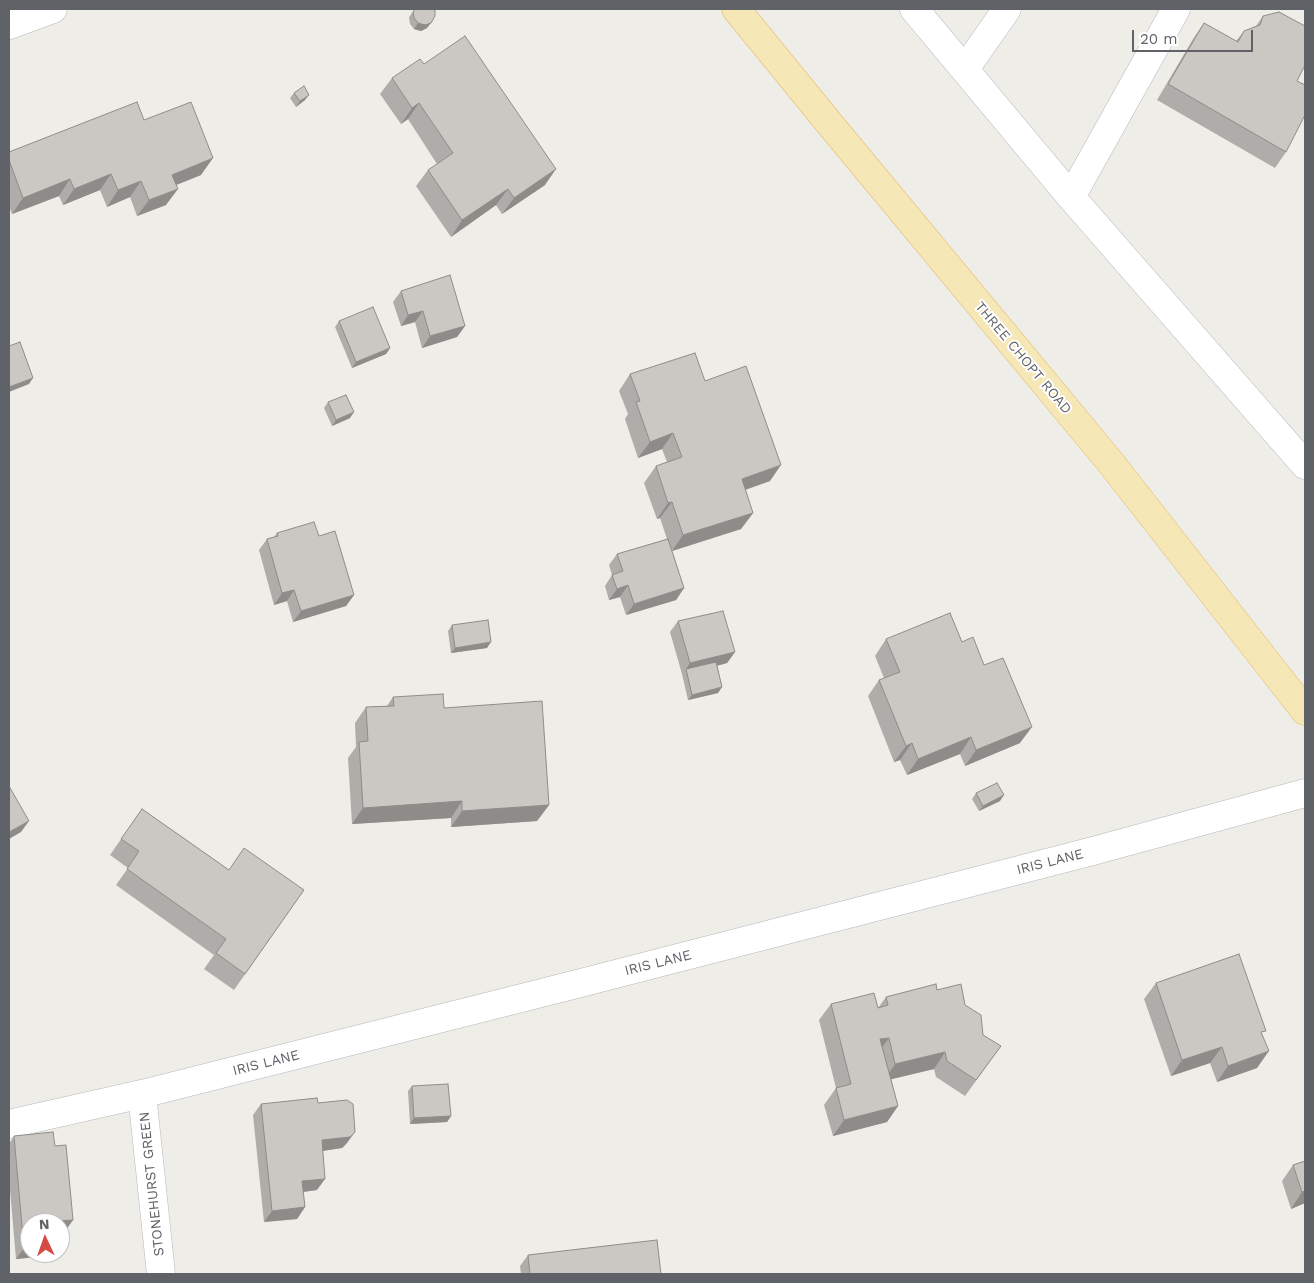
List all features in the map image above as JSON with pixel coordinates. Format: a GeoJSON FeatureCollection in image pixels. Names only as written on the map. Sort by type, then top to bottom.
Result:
{"type":"FeatureCollection","features":[{"type":"Feature","properties":{"kind":"main road","name":"THREE CHOPT ROAD"},"geometry":{"type":"LineString","coordinates":[[736,9],[1111,464],[1305,711]]}},
{"type":"Feature","properties":{"kind":"street"},"geometry":{"type":"LineString","coordinates":[[9,25],[53,9]]}},
{"type":"Feature","properties":{"kind":"street"},"geometry":{"type":"LineString","coordinates":[[914,9],[1071,197],[1305,465]]}},
{"type":"Feature","properties":{"kind":"street"},"geometry":{"type":"LineString","coordinates":[[964,69],[1006,9]]}},
{"type":"Feature","properties":{"kind":"street"},"geometry":{"type":"LineString","coordinates":[[1071,197],[1176,9]]}},
{"type":"Feature","properties":{"kind":"street","name":"IRIS LANE"},"geometry":{"type":"LineString","coordinates":[[9,1124],[142,1094],[1064,859],[1305,793]]}},
{"type":"Feature","properties":{"kind":"street","name":"STONEHURST GREEN"},"geometry":{"type":"LineString","coordinates":[[142,1094],[161,1274]]}},
{"type":"Feature","properties":{"kind":"building"},"geometry":{"type":"Polygon","coordinates":[[[415,9],[434,9],[435,16],[431,23],[425,25],[418,23],[414,18],[413,12],[415,9]]]}},
{"type":"Feature","properties":{"kind":"building"},"geometry":{"type":"Polygon","coordinates":[[[1279,12],[1305,26],[1305,65],[1297,81],[1305,85],[1305,115],[1286,152],[1168,84],[1204,23],[1238,42],[1244,31],[1260,25],[1263,16],[1279,12]]]}},
{"type":"Feature","properties":{"kind":"building"},"geometry":{"type":"Polygon","coordinates":[[[465,36],[556,169],[514,198],[508,189],[462,220],[428,170],[453,153],[419,103],[412,108],[392,78],[420,59],[424,64],[465,36]]]}},
{"type":"Feature","properties":{"kind":"building"},"geometry":{"type":"Polygon","coordinates":[[[304,86],[309,95],[300,101],[294,93],[304,86]]]}},
{"type":"Feature","properties":{"kind":"building"},"geometry":{"type":"Polygon","coordinates":[[[137,102],[144,120],[191,102],[213,158],[172,175],[178,189],[149,200],[141,181],[118,190],[111,174],[74,189],[70,179],[23,198],[9,160],[9,152],[137,102]]]}},
{"type":"Feature","properties":{"kind":"building"},"geometry":{"type":"Polygon","coordinates":[[[450,275],[465,326],[430,336],[423,311],[408,315],[401,291],[450,275]]]}},
{"type":"Feature","properties":{"kind":"building"},"geometry":{"type":"Polygon","coordinates":[[[373,307],[390,348],[356,362],[339,321],[373,307]]]}},
{"type":"Feature","properties":{"kind":"building"},"geometry":{"type":"Polygon","coordinates":[[[20,342],[33,378],[9,387],[9,346],[20,342]]]}},
{"type":"Feature","properties":{"kind":"building"},"geometry":{"type":"Polygon","coordinates":[[[695,353],[705,381],[746,366],[781,465],[742,479],[753,513],[683,535],[672,502],[668,503],[656,466],[682,457],[673,433],[650,442],[636,402],[640,401],[630,374],[695,353]]]}},
{"type":"Feature","properties":{"kind":"building"},"geometry":{"type":"Polygon","coordinates":[[[346,395],[354,412],[336,420],[328,402],[346,395]]]}},
{"type":"Feature","properties":{"kind":"building"},"geometry":{"type":"Polygon","coordinates":[[[314,522],[319,536],[335,531],[354,595],[301,611],[294,590],[282,593],[267,539],[278,536],[277,533],[314,522]]]}},
{"type":"Feature","properties":{"kind":"building"},"geometry":{"type":"Polygon","coordinates":[[[668,539],[684,588],[634,604],[628,585],[617,589],[612,575],[623,571],[617,554],[668,539]]]}},
{"type":"Feature","properties":{"kind":"building"},"geometry":{"type":"Polygon","coordinates":[[[723,611],[735,652],[690,663],[678,621],[723,611]]]}},
{"type":"Feature","properties":{"kind":"building"},"geometry":{"type":"Polygon","coordinates":[[[950,613],[962,642],[973,637],[984,665],[1003,658],[1032,727],[976,750],[971,737],[918,759],[912,743],[906,746],[879,680],[900,672],[886,639],[950,613]]]}},
{"type":"Feature","properties":{"kind":"building"},"geometry":{"type":"Polygon","coordinates":[[[488,620],[491,642],[455,648],[452,625],[488,620]]]}},
{"type":"Feature","properties":{"kind":"building"},"geometry":{"type":"Polygon","coordinates":[[[716,662],[722,687],[692,695],[686,669],[716,662]]]}},
{"type":"Feature","properties":{"kind":"building"},"geometry":{"type":"Polygon","coordinates":[[[443,694],[444,708],[542,701],[549,805],[462,811],[462,801],[363,808],[359,742],[368,741],[366,707],[394,706],[393,697],[443,694]]]}},
{"type":"Feature","properties":{"kind":"building"},"geometry":{"type":"Polygon","coordinates":[[[997,783],[1004,795],[983,806],[976,793],[997,783]]]}},
{"type":"Feature","properties":{"kind":"building"},"geometry":{"type":"Polygon","coordinates":[[[9,786],[29,821],[9,832],[9,786]]]}},
{"type":"Feature","properties":{"kind":"building"},"geometry":{"type":"Polygon","coordinates":[[[142,809],[229,870],[244,848],[304,890],[245,974],[216,953],[226,939],[127,869],[139,851],[121,839],[142,809]]]}},
{"type":"Feature","properties":{"kind":"building"},"geometry":{"type":"Polygon","coordinates":[[[1239,954],[1266,1031],[1261,1032],[1269,1051],[1228,1066],[1222,1047],[1182,1060],[1156,983],[1239,954]]]}},
{"type":"Feature","properties":{"kind":"building"},"geometry":{"type":"Polygon","coordinates":[[[936,984],[937,990],[961,984],[965,1005],[981,1015],[983,1035],[1001,1046],[976,1080],[947,1061],[945,1052],[895,1064],[889,1038],[880,1039],[898,1106],[844,1120],[836,1088],[851,1084],[831,1004],[874,993],[878,1008],[888,1005],[886,997],[936,984]]]}},
{"type":"Feature","properties":{"kind":"building"},"geometry":{"type":"Polygon","coordinates":[[[448,1084],[451,1116],[414,1118],[412,1086],[448,1084]]]}},
{"type":"Feature","properties":{"kind":"building"},"geometry":{"type":"Polygon","coordinates":[[[317,1098],[318,1103],[347,1100],[353,1104],[355,1132],[350,1137],[322,1140],[325,1179],[302,1181],[305,1207],[272,1211],[261,1104],[317,1098]]]}},
{"type":"Feature","properties":{"kind":"building"},"geometry":{"type":"Polygon","coordinates":[[[53,1132],[55,1146],[66,1145],[73,1220],[70,1220],[70,1213],[21,1213],[14,1136],[53,1132]]]}},
{"type":"Feature","properties":{"kind":"building"},"geometry":{"type":"Polygon","coordinates":[[[1305,1161],[1305,1191],[1302,1192],[1293,1165],[1305,1161]]]}},
{"type":"Feature","properties":{"kind":"building"},"geometry":{"type":"Polygon","coordinates":[[[657,1240],[661,1274],[530,1274],[528,1255],[657,1240]]]}}]}
